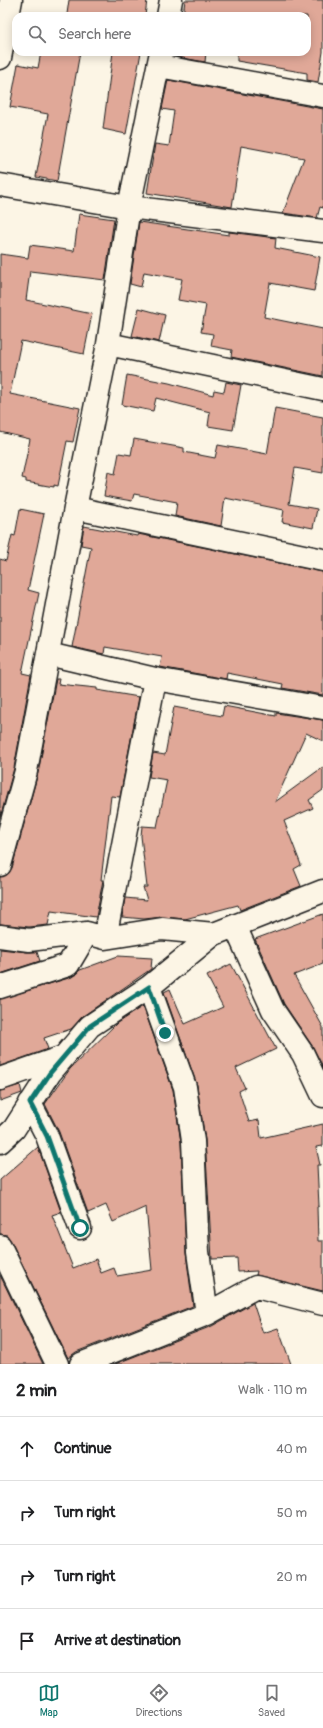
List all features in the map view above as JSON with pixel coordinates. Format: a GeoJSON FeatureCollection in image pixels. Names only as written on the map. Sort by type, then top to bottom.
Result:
{"type":"FeatureCollection","features":[{"type":"Feature","properties":{"kind":"street"},"geometry":{"type":"LineString","coordinates":[[0,58],[12,0]]}},
{"type":"Feature","properties":{"kind":"street"},"geometry":{"type":"LineString","coordinates":[[169,12],[171,0]]}},
{"type":"Feature","properties":{"kind":"street"},"geometry":{"type":"LineString","coordinates":[[0,865],[26,771],[75,508],[108,344],[130,207],[160,59],[323,96]]}},
{"type":"Feature","properties":{"kind":"street"},"geometry":{"type":"LineString","coordinates":[[0,184],[130,207],[323,231]]}},
{"type":"Feature","properties":{"kind":"street"},"geometry":{"type":"LineString","coordinates":[[108,344],[323,389]]}},
{"type":"Feature","properties":{"kind":"street"},"geometry":{"type":"LineString","coordinates":[[75,508],[323,560]]}},
{"type":"Feature","properties":{"kind":"street"},"geometry":{"type":"LineString","coordinates":[[48,654],[155,679],[323,708]]}},
{"type":"Feature","properties":{"kind":"street"},"geometry":{"type":"LineString","coordinates":[[0,987],[68,965],[96,936],[155,679]]}},
{"type":"Feature","properties":{"kind":"street"},"geometry":{"type":"LineString","coordinates":[[0,1142],[14,1129],[50,1073],[90,1026],[149,987],[214,934],[323,891]]}},
{"type":"Feature","properties":{"kind":"street"},"geometry":{"type":"LineString","coordinates":[[235,926],[273,1010],[303,1054],[323,1096]]}},
{"type":"Feature","properties":{"kind":"street"},"geometry":{"type":"LineString","coordinates":[[0,936],[29,940],[96,936],[162,929],[214,934]]}},
{"type":"Feature","properties":{"kind":"street"},"geometry":{"type":"LineString","coordinates":[[149,987],[185,1087],[193,1141],[198,1252],[207,1314]]}},
{"type":"Feature","properties":{"kind":"street"},"geometry":{"type":"LineString","coordinates":[[0,1079],[64,1057]]}},
{"type":"Feature","properties":{"kind":"street"},"geometry":{"type":"LineString","coordinates":[[30,1103],[47,1136],[80,1228]]}},
{"type":"Feature","properties":{"kind":"street"},"geometry":{"type":"LineString","coordinates":[[0,1246],[57,1364]]}},
{"type":"Feature","properties":{"kind":"street"},"geometry":{"type":"LineString","coordinates":[[81,1364],[207,1314],[256,1287],[323,1304]]}},
{"type":"Feature","properties":{"kind":"building"},"geometry":{"type":"Polygon","coordinates":[[[69,0],[147,0],[146,12],[67,12],[69,0]]]}},
{"type":"Feature","properties":{"kind":"building"},"geometry":{"type":"Polygon","coordinates":[[[185,0],[323,0],[323,52],[318,82],[307,80],[307,73],[237,61],[237,56],[311,56],[311,12],[184,12],[185,0]]]}},
{"type":"Feature","properties":{"kind":"building"},"geometry":{"type":"Polygon","coordinates":[[[40,56],[79,56],[57,181],[36,177],[48,114],[10,107],[18,64],[38,68],[40,56]]]}},
{"type":"Feature","properties":{"kind":"building"},"geometry":{"type":"Polygon","coordinates":[[[112,56],[140,56],[126,134],[103,129],[112,56]]]}},
{"type":"Feature","properties":{"kind":"building"},"geometry":{"type":"Polygon","coordinates":[[[177,56],[206,56],[205,62],[177,56]]]}},
{"type":"Feature","properties":{"kind":"building"},"geometry":{"type":"Polygon","coordinates":[[[168,80],[323,109],[323,208],[320,207],[317,218],[283,213],[304,158],[241,146],[232,207],[147,193],[155,144],[169,146],[174,111],[162,109],[168,80]]]}},
{"type":"Feature","properties":{"kind":"building"},"geometry":{"type":"Polygon","coordinates":[[[79,214],[114,219],[105,280],[30,271],[26,300],[92,314],[84,354],[21,341],[10,394],[80,408],[73,442],[67,441],[58,486],[54,485],[54,487],[26,482],[26,479],[22,478],[30,439],[0,432],[0,254],[28,258],[30,245],[74,251],[79,214]]]}},
{"type":"Feature","properties":{"kind":"building"},"geometry":{"type":"Polygon","coordinates":[[[139,222],[229,235],[229,232],[276,238],[275,248],[320,257],[314,291],[270,283],[264,317],[323,329],[323,376],[231,357],[232,350],[211,346],[213,334],[201,332],[206,305],[178,300],[182,279],[144,272],[141,287],[130,284],[139,222]]]}},
{"type":"Feature","properties":{"kind":"building"},"geometry":{"type":"Polygon","coordinates":[[[139,308],[165,315],[159,342],[132,336],[139,308]]]}},
{"type":"Feature","properties":{"kind":"building"},"geometry":{"type":"Polygon","coordinates":[[[127,375],[169,383],[213,395],[214,390],[224,392],[226,382],[241,385],[233,430],[208,426],[210,412],[156,398],[153,411],[122,405],[127,375]]]}},
{"type":"Feature","properties":{"kind":"building"},"geometry":{"type":"Polygon","coordinates":[[[275,408],[323,417],[323,473],[295,468],[289,504],[317,509],[313,528],[282,522],[284,510],[225,498],[221,526],[175,516],[177,502],[134,494],[132,501],[104,496],[108,472],[115,474],[119,453],[131,455],[134,439],[184,448],[184,452],[215,458],[218,445],[267,454],[275,408]]]}},
{"type":"Feature","properties":{"kind":"building"},"geometry":{"type":"Polygon","coordinates":[[[20,509],[44,514],[28,590],[39,593],[22,673],[31,675],[14,768],[0,818],[0,559],[6,561],[12,535],[15,536],[20,509]]]}},
{"type":"Feature","properties":{"kind":"building"},"geometry":{"type":"Polygon","coordinates":[[[84,526],[137,536],[138,534],[323,572],[323,695],[282,688],[283,684],[227,673],[226,679],[160,667],[162,657],[105,647],[104,654],[72,647],[91,547],[81,545],[84,526]]]}},
{"type":"Feature","properties":{"kind":"building"},"geometry":{"type":"Polygon","coordinates":[[[56,679],[59,679],[58,684],[97,688],[97,690],[139,697],[120,797],[111,796],[101,880],[103,880],[96,917],[51,911],[48,925],[29,927],[0,924],[0,877],[8,874],[12,868],[38,773],[56,679]]]}},
{"type":"Feature","properties":{"kind":"building"},"geometry":{"type":"Polygon","coordinates":[[[224,706],[276,716],[276,713],[323,720],[323,741],[306,733],[275,802],[323,767],[323,790],[309,800],[313,808],[284,821],[301,865],[294,869],[301,886],[240,910],[238,905],[185,919],[163,917],[144,919],[122,917],[125,898],[147,900],[143,887],[147,887],[141,836],[142,826],[157,827],[167,780],[149,777],[153,753],[165,755],[174,707],[222,716],[224,706]]]}},
{"type":"Feature","properties":{"kind":"building"},"geometry":{"type":"Polygon","coordinates":[[[323,914],[323,964],[294,975],[323,1027],[323,1067],[313,1047],[284,1004],[255,939],[323,914]]]}},
{"type":"Feature","properties":{"kind":"building"},"geometry":{"type":"Polygon","coordinates":[[[0,949],[37,952],[40,961],[0,974],[0,949]]]}},
{"type":"Feature","properties":{"kind":"building"},"geometry":{"type":"Polygon","coordinates":[[[118,956],[152,958],[151,969],[83,1016],[71,1029],[44,1038],[48,1049],[0,1066],[0,999],[72,977],[80,970],[118,956]]]}},
{"type":"Feature","properties":{"kind":"building"},"geometry":{"type":"Polygon","coordinates":[[[231,964],[276,1049],[236,1068],[245,1088],[239,1091],[249,1122],[259,1120],[261,1138],[323,1124],[323,1146],[316,1147],[320,1165],[317,1165],[319,1206],[317,1207],[318,1241],[323,1241],[323,1291],[256,1275],[257,1271],[238,1272],[237,1258],[212,1259],[205,1140],[197,1085],[164,992],[170,989],[185,1024],[223,1007],[207,976],[231,964]]]}},
{"type":"Feature","properties":{"kind":"building"},"geometry":{"type":"Polygon","coordinates":[[[143,1006],[173,1090],[181,1142],[186,1253],[193,1306],[76,1352],[68,1358],[11,1241],[7,1235],[0,1234],[0,1180],[38,1147],[61,1212],[52,1215],[73,1268],[96,1259],[101,1273],[114,1268],[117,1276],[152,1270],[146,1207],[113,1222],[106,1205],[88,1213],[59,1132],[45,1104],[70,1069],[117,1023],[143,1006]]]}},
{"type":"Feature","properties":{"kind":"building"},"geometry":{"type":"Polygon","coordinates":[[[20,1085],[22,1093],[0,1101],[0,1091],[20,1085]]]}},
{"type":"Feature","properties":{"kind":"building"},"geometry":{"type":"Polygon","coordinates":[[[0,1275],[43,1364],[0,1364],[0,1275]]]}},
{"type":"Feature","properties":{"kind":"building"},"geometry":{"type":"Polygon","coordinates":[[[253,1303],[263,1333],[278,1328],[291,1364],[115,1364],[212,1326],[253,1303]]]}},
{"type":"Feature","properties":{"kind":"route"},"geometry":{"type":"LineString","coordinates":[[80,1228],[47,1136],[30,1103],[50,1073],[90,1026],[149,987],[165,1033]]}}]}
